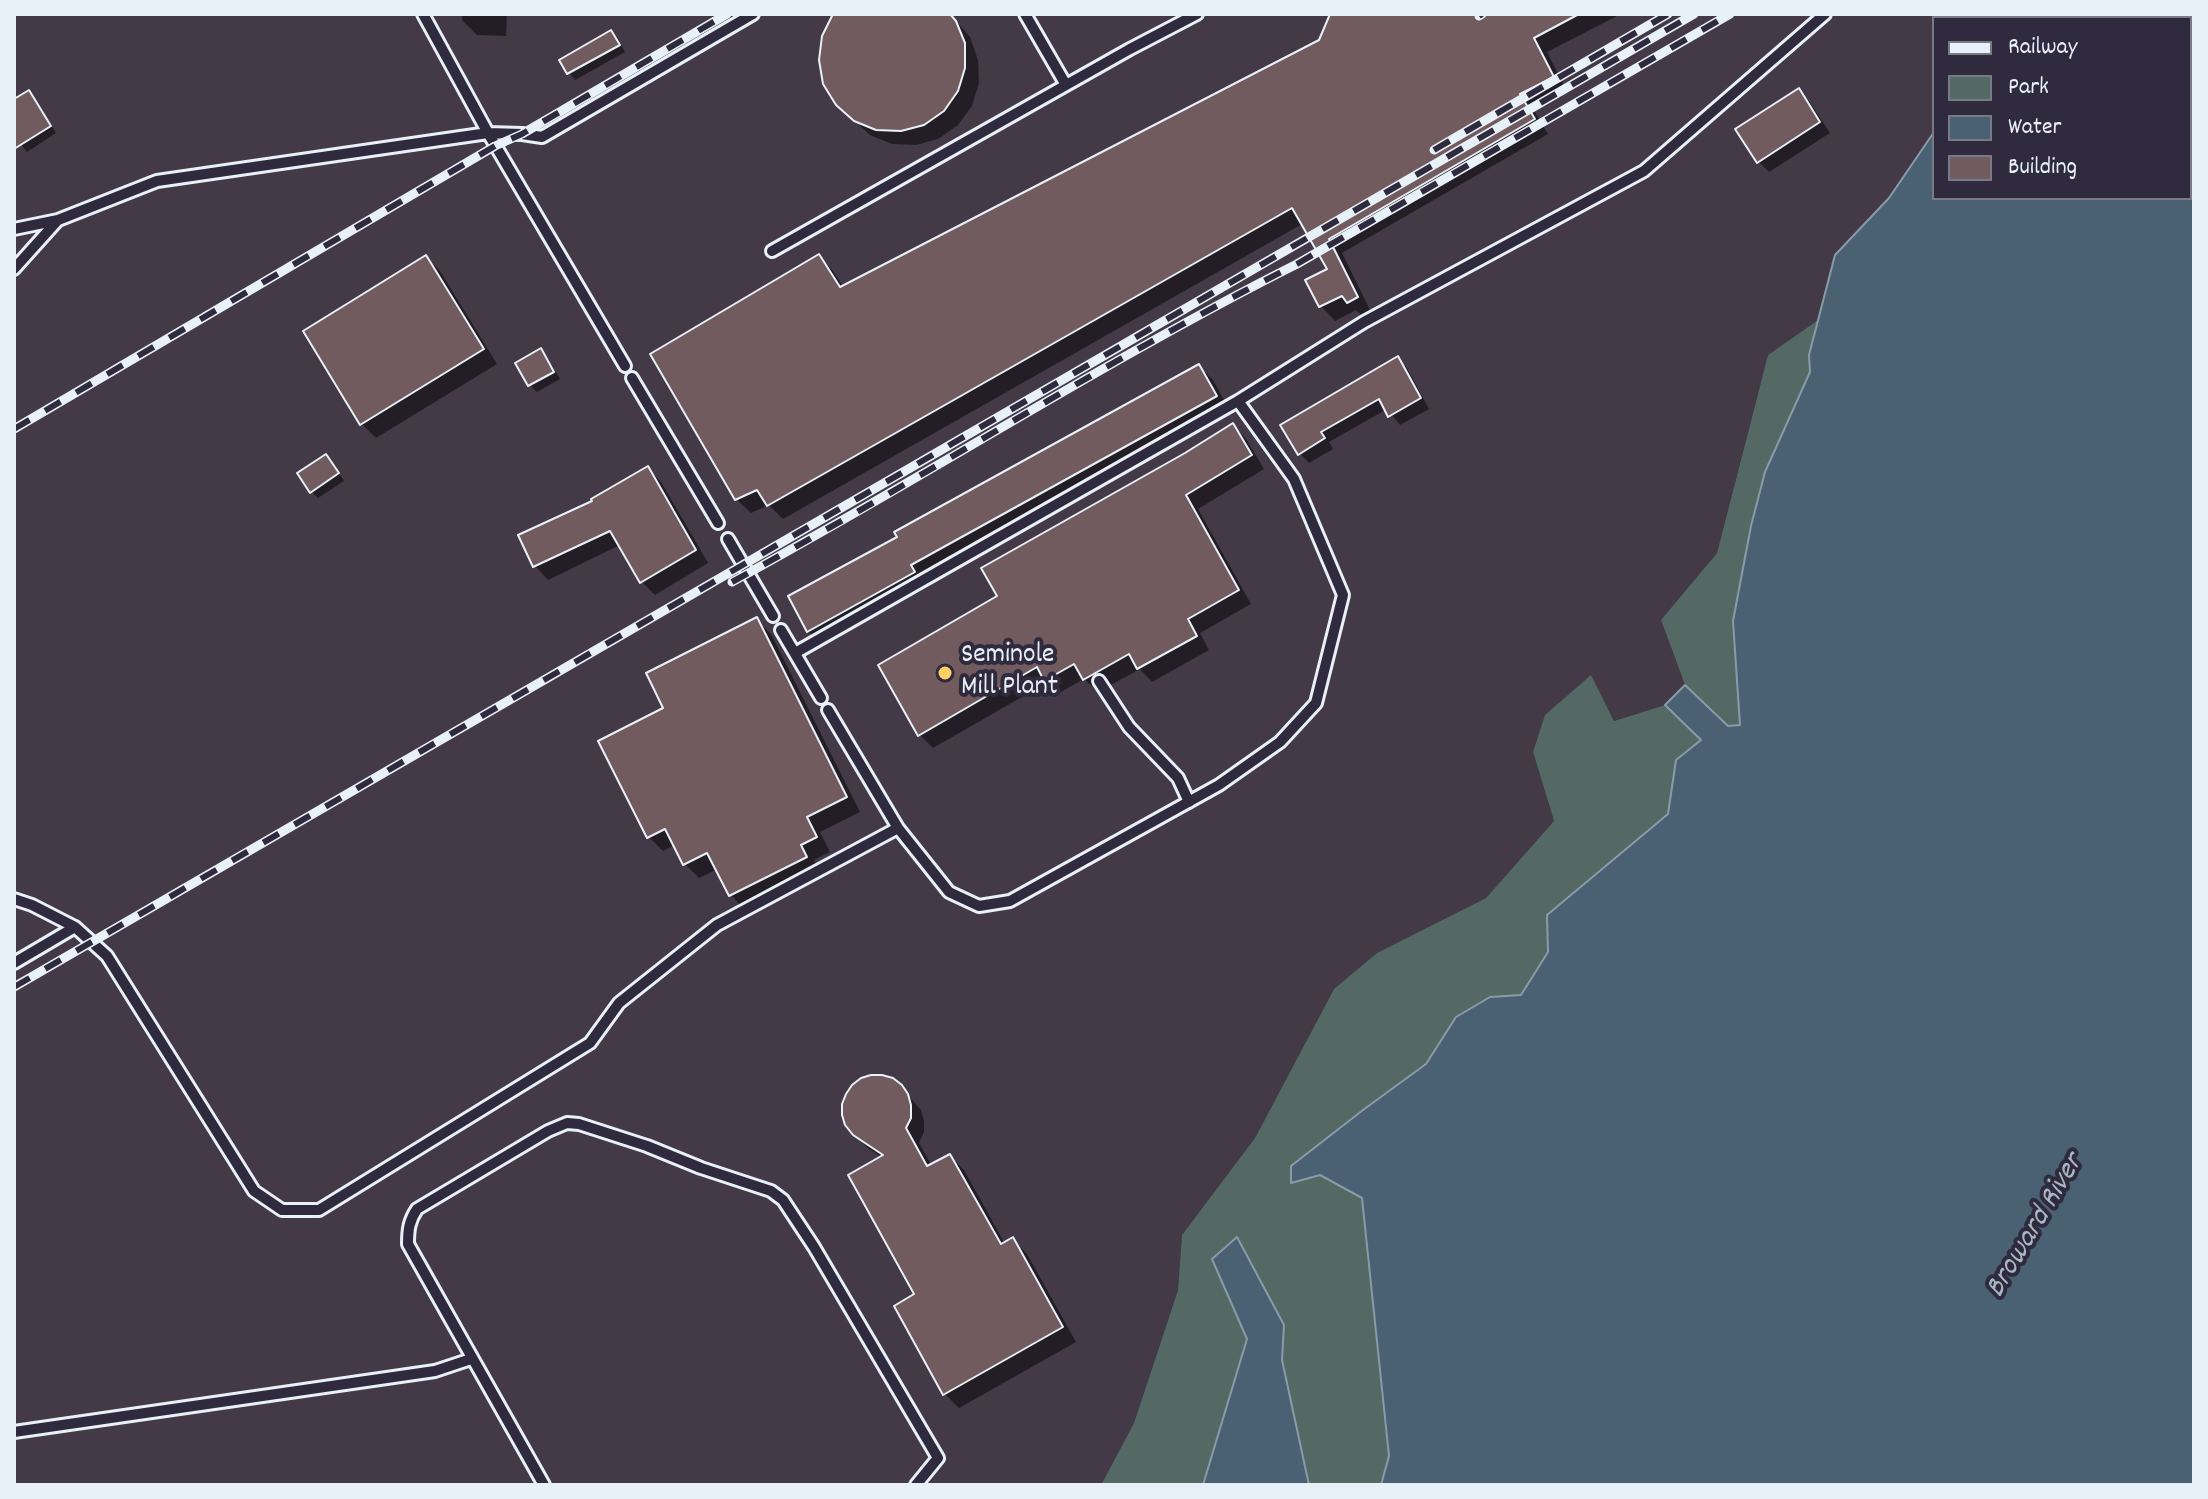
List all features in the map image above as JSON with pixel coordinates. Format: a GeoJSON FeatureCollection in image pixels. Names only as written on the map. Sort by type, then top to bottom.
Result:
{"type":"FeatureCollection","features":[{"type":"Feature","properties":{"kind":"lane"},"geometry":{"type":"LineString","coordinates":[[423,14],[488,133],[625,366]]}},
{"type":"Feature","properties":{"kind":"lane"},"geometry":{"type":"LineString","coordinates":[[14,229],[58,220],[157,181],[488,133],[542,137],[753,14]]}},
{"type":"Feature","properties":{"kind":"lane"},"geometry":{"type":"LineString","coordinates":[[1025,14],[1066,85]]}},
{"type":"Feature","properties":{"kind":"lane"},"geometry":{"type":"LineString","coordinates":[[772,251],[1197,14]]}},
{"type":"Feature","properties":{"kind":"lane"},"geometry":{"type":"LineString","coordinates":[[795,653],[1238,401],[1364,322],[1644,171],[1825,14]]}},
{"type":"Feature","properties":{"kind":"lane"},"geometry":{"type":"LineString","coordinates":[[14,269],[58,220]]}},
{"type":"Feature","properties":{"kind":"lane"},"geometry":{"type":"LineString","coordinates":[[632,378],[718,523]]}},
{"type":"Feature","properties":{"kind":"lane"},"geometry":{"type":"LineString","coordinates":[[828,710],[898,828],[949,892],[979,906],[1010,901],[1219,785],[1280,742],[1316,703],[1343,595],[1294,479],[1238,401]]}},
{"type":"Feature","properties":{"kind":"lane"},"geometry":{"type":"LineString","coordinates":[[728,539],[773,616]]}},
{"type":"Feature","properties":{"kind":"lane"},"geometry":{"type":"LineString","coordinates":[[781,630],[821,698]]}},
{"type":"Feature","properties":{"kind":"lane"},"geometry":{"type":"LineString","coordinates":[[1099,681],[1129,727],[1178,778],[1189,802]]}},
{"type":"Feature","properties":{"kind":"lane"},"geometry":{"type":"LineString","coordinates":[[14,899],[75,927],[107,956],[254,1191],[282,1210],[319,1210],[590,1043],[619,1003],[717,925],[898,828]]}},
{"type":"Feature","properties":{"kind":"lane"},"geometry":{"type":"LineString","coordinates":[[14,963],[75,927]]}},
{"type":"Feature","properties":{"kind":"lane"},"geometry":{"type":"LineString","coordinates":[[544,1485],[408,1244],[410,1221],[417,1209],[548,1131],[567,1123],[647,1146],[771,1191],[783,1200],[938,1458],[916,1485]]}},
{"type":"Feature","properties":{"kind":"lane"},"geometry":{"type":"LineString","coordinates":[[14,1432],[435,1371],[471,1359]]}},
{"type":"Feature","properties":{"kind":"shaded area"},"geometry":{"type":"Polygon","coordinates":[[[14,14],[2034,14],[1932,16],[1932,135],[1889,198],[1835,255],[1818,320],[1768,355],[1717,553],[1661,620],[1685,685],[1665,705],[1614,721],[1591,676],[1533,752],[1554,821],[1486,898],[1377,953],[1334,989],[1255,1138],[1182,1235],[1178,1290],[1134,1423],[1101,1485],[14,1485],[14,14]]]}},
{"type":"Feature","properties":{"kind":"green space"},"geometry":{"type":"Polygon","coordinates":[[[1818,320],[1809,355],[1810,372],[1765,472],[1751,526],[1733,621],[1741,725],[1728,726],[1685,685],[1661,620],[1717,553],[1768,355],[1818,320]]]}},
{"type":"Feature","properties":{"kind":"green space"},"geometry":{"type":"Polygon","coordinates":[[[1591,675],[1614,721],[1665,705],[1701,740],[1676,760],[1668,814],[1547,915],[1548,952],[1521,996],[1490,997],[1456,1017],[1426,1064],[1291,1166],[1320,1175],[1362,1197],[1389,1456],[1381,1485],[1309,1485],[1282,1360],[1284,1325],[1212,1259],[1247,1339],[1203,1485],[1101,1485],[1134,1423],[1178,1290],[1182,1235],[1255,1138],[1334,989],[1377,953],[1486,898],[1554,821],[1533,752],[1545,715],[1591,675]]]}},
{"type":"Feature","properties":{"kind":"water","name":"Broward River"},"geometry":{"type":"Polygon","coordinates":[[[2194,14],[2194,1485],[1381,1485],[1389,1456],[1362,1198],[1320,1175],[1291,1183],[1291,1166],[1426,1064],[1456,1017],[1490,997],[1521,995],[1548,952],[1547,915],[1668,814],[1676,760],[1701,740],[1665,705],[1685,685],[1728,726],[1740,725],[1733,621],[1751,526],[1765,472],[1810,372],[1809,355],[1835,255],[1889,198],[1932,135],[1932,200],[2192,200],[2192,16],[2070,16],[2194,14]]]}},
{"type":"Feature","properties":{"kind":"water"},"geometry":{"type":"Polygon","coordinates":[[[1237,1237],[1284,1325],[1282,1360],[1309,1485],[1203,1485],[1247,1339],[1212,1259],[1237,1237]]]}},
{"type":"Feature","properties":{"kind":"building"},"geometry":{"type":"Polygon","coordinates":[[[833,14],[950,14],[965,43],[965,68],[958,91],[944,111],[924,125],[901,131],[876,130],[854,121],[836,105],[823,84],[819,60],[822,36],[833,14]]]}},
{"type":"Feature","properties":{"kind":"building"},"geometry":{"type":"Polygon","coordinates":[[[1330,14],[1579,14],[1534,38],[1554,77],[1520,94],[1535,119],[1329,239],[1358,297],[1347,303],[1342,296],[1319,307],[1305,280],[1327,269],[1292,208],[767,506],[757,490],[735,500],[650,354],[819,254],[840,287],[1319,40],[1330,14]]]}},
{"type":"Feature","properties":{"kind":"building"},"geometry":{"type":"Polygon","coordinates":[[[611,30],[620,45],[567,74],[559,60],[611,30]]]}},
{"type":"Feature","properties":{"kind":"building"},"geometry":{"type":"Polygon","coordinates":[[[1799,88],[1820,122],[1757,163],[1735,129],[1799,88]]]}},
{"type":"Feature","properties":{"kind":"building"},"geometry":{"type":"Polygon","coordinates":[[[29,90],[51,126],[14,149],[14,99],[29,90]]]}},
{"type":"Feature","properties":{"kind":"building"},"geometry":{"type":"Polygon","coordinates":[[[426,255],[484,349],[360,425],[303,331],[426,255]]]}},
{"type":"Feature","properties":{"kind":"building"},"geometry":{"type":"Polygon","coordinates":[[[541,348],[554,372],[528,386],[515,363],[541,348]]]}},
{"type":"Feature","properties":{"kind":"building"},"geometry":{"type":"Polygon","coordinates":[[[1398,356],[1421,398],[1388,417],[1379,399],[1321,432],[1325,438],[1298,455],[1280,425],[1398,356]]]}},
{"type":"Feature","properties":{"kind":"building"},"geometry":{"type":"Polygon","coordinates":[[[1199,364],[1217,396],[911,565],[915,572],[807,632],[788,596],[897,537],[894,532],[1199,364]]]}},
{"type":"Feature","properties":{"kind":"building"},"geometry":{"type":"Polygon","coordinates":[[[1233,423],[1252,455],[1186,495],[1239,590],[1188,619],[1197,636],[1137,669],[1129,654],[1083,680],[1074,664],[1044,681],[1037,667],[918,736],[878,665],[997,596],[981,568],[1233,423]]]}},
{"type":"Feature","properties":{"kind":"building"},"geometry":{"type":"Polygon","coordinates":[[[326,454],[339,473],[310,493],[297,473],[326,454]]]}},
{"type":"Feature","properties":{"kind":"building"},"geometry":{"type":"Polygon","coordinates":[[[648,466],[696,550],[640,583],[610,531],[533,567],[518,535],[592,501],[648,466]]]}},
{"type":"Feature","properties":{"kind":"building"},"geometry":{"type":"Polygon","coordinates":[[[757,617],[847,797],[807,817],[817,837],[801,845],[807,857],[729,896],[707,853],[683,865],[665,829],[647,838],[598,741],[663,708],[646,673],[757,617]]]}},
{"type":"Feature","properties":{"kind":"building"},"geometry":{"type":"Polygon","coordinates":[[[871,1075],[893,1078],[902,1085],[911,1105],[911,1118],[906,1128],[927,1166],[950,1154],[1001,1244],[1013,1237],[1063,1327],[943,1395],[894,1306],[914,1294],[848,1175],[883,1155],[853,1135],[842,1115],[842,1104],[852,1085],[871,1075]]]}},
{"type":"Feature","properties":{"kind":"railway"},"geometry":{"type":"LineString","coordinates":[[14,429],[495,146],[522,134],[727,14]]}},
{"type":"Feature","properties":{"kind":"railway"},"geometry":{"type":"LineString","coordinates":[[1434,150],[1668,14]]}},
{"type":"Feature","properties":{"kind":"railway"},"geometry":{"type":"LineString","coordinates":[[14,987],[1694,14]]}},
{"type":"Feature","properties":{"kind":"railway"},"geometry":{"type":"LineString","coordinates":[[732,582],[1154,340],[1297,264],[1730,14]]}},
{"type":"Feature","properties":{"kind":"place","name":"Seminole Mill Plant"},"geometry":{"type":"Point","coordinates":[945,673]}}]}
